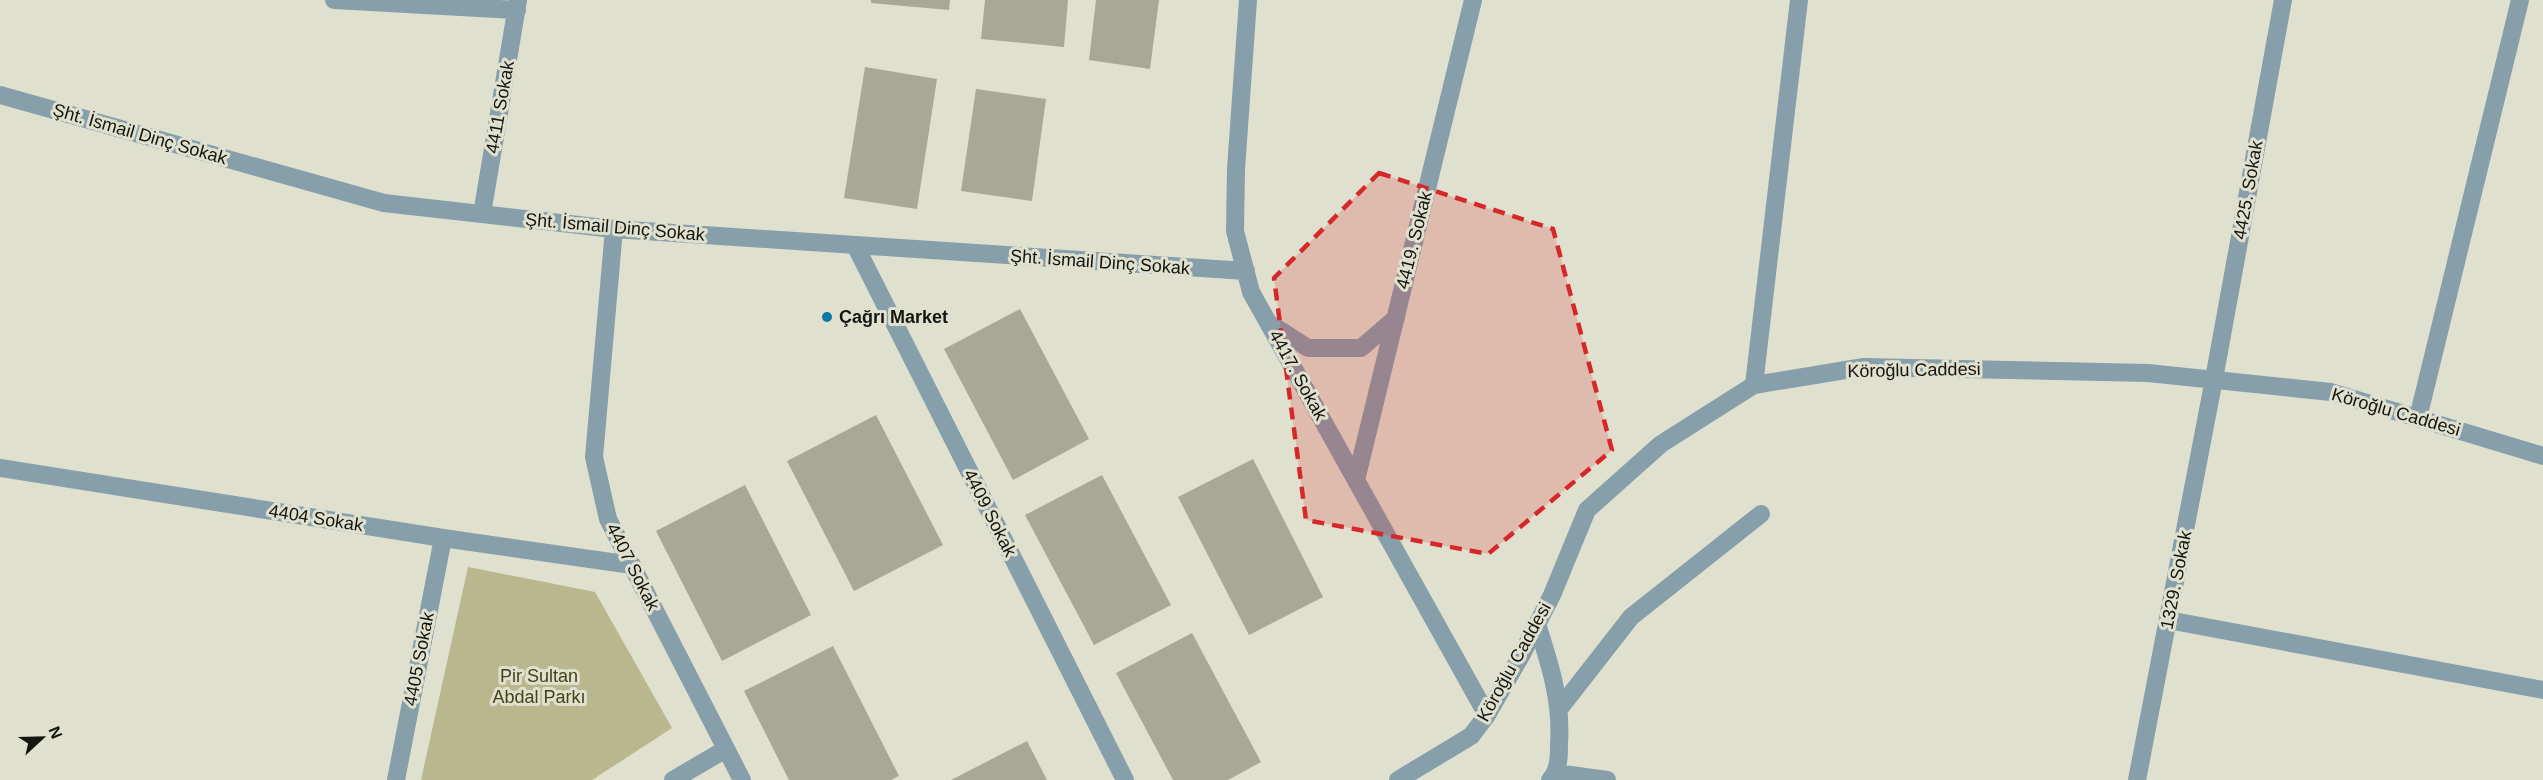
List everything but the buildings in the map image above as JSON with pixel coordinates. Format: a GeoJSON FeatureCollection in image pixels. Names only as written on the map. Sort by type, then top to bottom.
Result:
{"type":"FeatureCollection","features":[{"type":"Feature","properties":{"kind":"street"},"geometry":{"type":"LineString","coordinates":[[334,0],[518,5]]}},
{"type":"Feature","properties":{"kind":"street","name":"4417. Sokak"},"geometry":{"type":"LineString","coordinates":[[1248,0],[1236,169],[1235,231],[1251,292],[1487,716]]}},
{"type":"Feature","properties":{"kind":"street","name":"4419. Sokak"},"geometry":{"type":"LineString","coordinates":[[1356,480],[1473,0]]}},
{"type":"Feature","properties":{"kind":"street"},"geometry":{"type":"LineString","coordinates":[[1754,385],[1799,0]]}},
{"type":"Feature","properties":{"kind":"street","name":"4425. Sokak"},"geometry":{"type":"LineString","coordinates":[[2214,380],[2283,0]]}},
{"type":"Feature","properties":{"kind":"street"},"geometry":{"type":"LineString","coordinates":[[2418,418],[2520,0]]}},
{"type":"Feature","properties":{"kind":"street","name":"4411 Sokak"},"geometry":{"type":"LineString","coordinates":[[482,214],[518,5]]}},
{"type":"Feature","properties":{"kind":"street","name":"Şht. İsmail Dinç Sokak"},"geometry":{"type":"LineString","coordinates":[[0,94],[384,203],[614,229],[1246,271]]}},
{"type":"Feature","properties":{"kind":"street","name":"4407 Sokak"},"geometry":{"type":"LineString","coordinates":[[614,229],[594,457],[608,519],[741,780]]}},
{"type":"Feature","properties":{"kind":"street","name":"4409 Sokak"},"geometry":{"type":"LineString","coordinates":[[855,245],[1125,780]]}},
{"type":"Feature","properties":{"kind":"street"},"geometry":{"type":"LineString","coordinates":[[1268,322],[1308,348],[1361,348],[1396,318]]}},
{"type":"Feature","properties":{"kind":"street","name":"Köroğlu Caddesi"},"geometry":{"type":"LineString","coordinates":[[1398,780],[1471,736],[1487,716],[1537,624],[1587,510],[1661,444],[1754,385],[1864,367],[2148,373],[2331,392],[2543,456]]}},
{"type":"Feature","properties":{"kind":"street","name":"1329. Sokak"},"geometry":{"type":"LineString","coordinates":[[2138,780],[2214,380]]}},
{"type":"Feature","properties":{"kind":"street","name":"4404 Sokak"},"geometry":{"type":"LineString","coordinates":[[0,468],[443,538],[632,565]]}},
{"type":"Feature","properties":{"kind":"street"},"geometry":{"type":"LineString","coordinates":[[1560,708],[1631,617],[1761,514]]}},
{"type":"Feature","properties":{"kind":"street","name":"4405 Sokak"},"geometry":{"type":"LineString","coordinates":[[396,780],[443,538]]}},
{"type":"Feature","properties":{"kind":"street"},"geometry":{"type":"LineString","coordinates":[[2168,620],[2543,690]]}},
{"type":"Feature","properties":{"kind":"street"},"geometry":{"type":"LineString","coordinates":[[1537,624],[1556,682],[1560,708],[1553,776],[1607,780]]}},
{"type":"Feature","properties":{"kind":"street"},"geometry":{"type":"LineString","coordinates":[[673,780],[726,749]]}},
{"type":"Feature","properties":{"kind":"highlighted area"},"geometry":{"type":"Polygon","coordinates":[[[1379,173],[1553,229],[1612,450],[1488,554],[1306,520],[1274,278],[1379,173]]]}},
{"type":"Feature","properties":{"kind":"green space","name":"Pir Sultan Abdal Parkı"},"geometry":{"type":"Polygon","coordinates":[[[468,567],[595,592],[672,728],[592,780],[421,780],[468,567]]]}},
{"type":"Feature","properties":{"kind":"place","name":"Çağrı Market"},"geometry":{"type":"Point","coordinates":[827,317]}}]}
